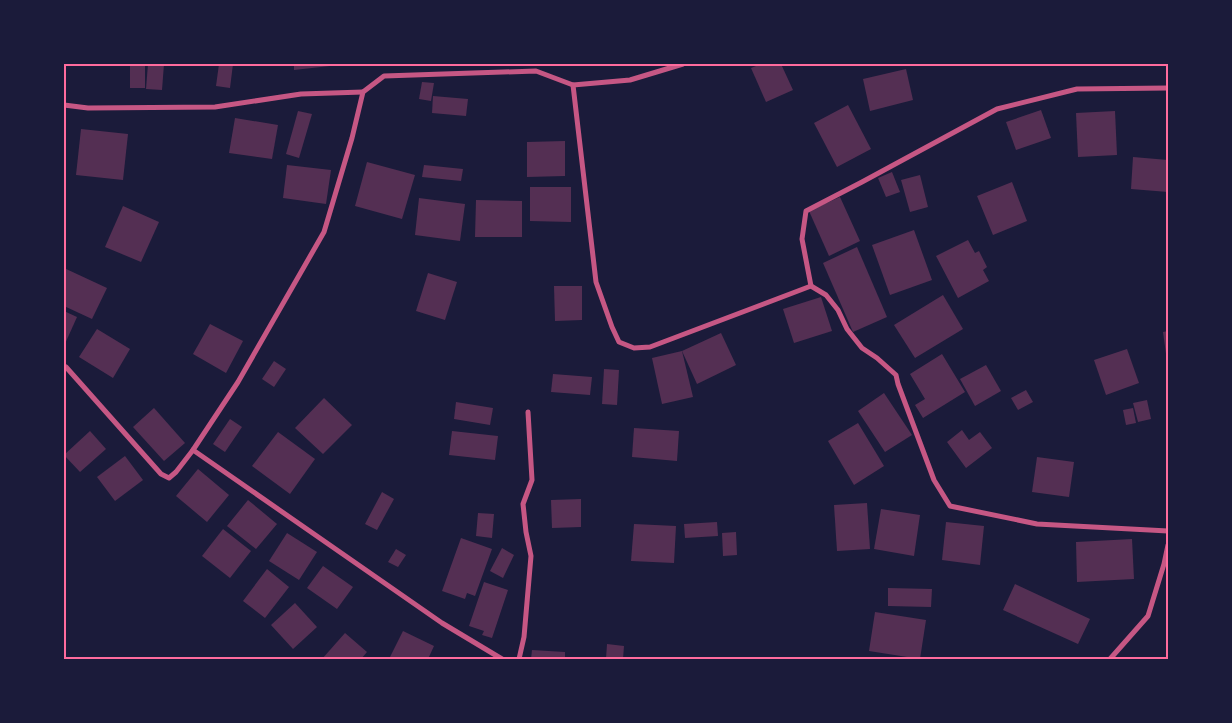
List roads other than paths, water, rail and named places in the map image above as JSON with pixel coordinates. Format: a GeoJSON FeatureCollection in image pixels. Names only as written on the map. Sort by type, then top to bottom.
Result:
{"type":"FeatureCollection","features":[{"type":"Feature","properties":{"kind":"street"},"geometry":{"type":"LineString","coordinates":[[64,105],[88,108],[214,107],[301,94],[363,92],[384,76],[536,71],[573,85],[630,80],[683,64]]}},
{"type":"Feature","properties":{"kind":"street"},"geometry":{"type":"LineString","coordinates":[[573,85],[596,282],[619,342],[634,348],[650,347],[810,286]]}},
{"type":"Feature","properties":{"kind":"street"},"geometry":{"type":"LineString","coordinates":[[810,286],[802,239],[806,211],[997,109],[1077,89],[1168,88]]}},
{"type":"Feature","properties":{"kind":"street"},"geometry":{"type":"LineString","coordinates":[[64,366],[161,474],[169,478],[176,472],[238,382],[324,232],[352,138],[363,92]]}},
{"type":"Feature","properties":{"kind":"street"},"geometry":{"type":"LineString","coordinates":[[810,286],[826,295],[838,310],[847,329],[862,348],[896,375],[934,480],[950,506],[1037,524],[1168,531]]}},
{"type":"Feature","properties":{"kind":"street"},"geometry":{"type":"LineString","coordinates":[[519,659],[524,637],[532,556],[526,532],[524,504],[532,480],[528,412]]}},
{"type":"Feature","properties":{"kind":"street"},"geometry":{"type":"LineString","coordinates":[[192,450],[434,617],[502,659]]}},
{"type":"Feature","properties":{"kind":"street"},"geometry":{"type":"LineString","coordinates":[[1110,659],[1148,616],[1168,545]]}}]}
